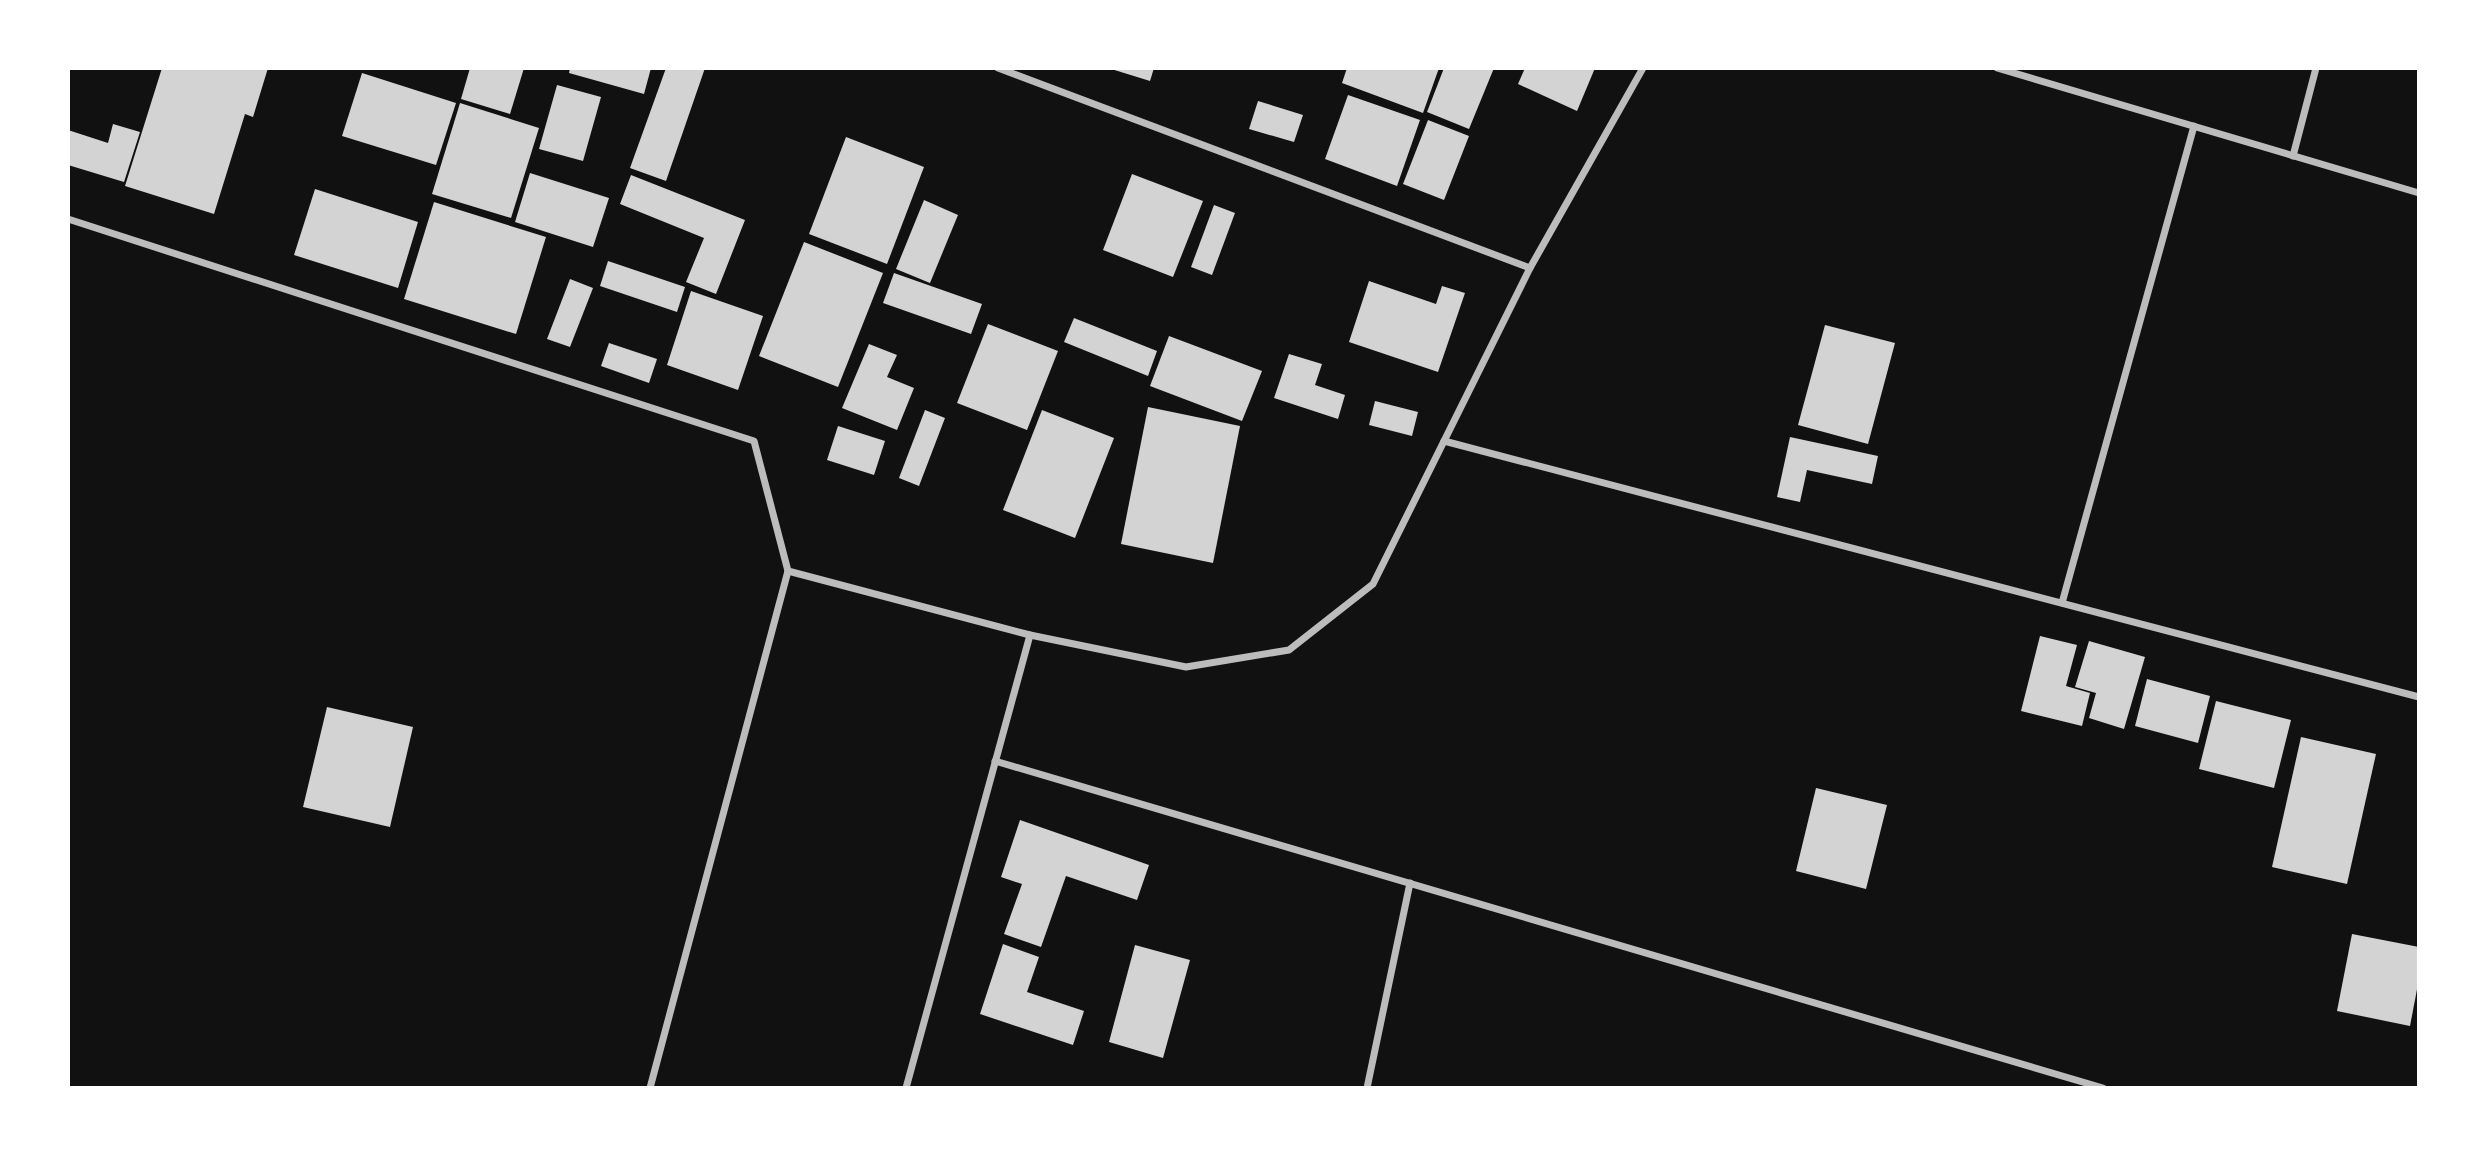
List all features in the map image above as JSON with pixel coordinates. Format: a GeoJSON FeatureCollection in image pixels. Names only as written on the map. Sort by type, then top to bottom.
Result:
{"type":"FeatureCollection","features":[{"type":"Feature","properties":{"kind":"street"},"geometry":{"type":"LineString","coordinates":[[998,68],[1530,268]]}},
{"type":"Feature","properties":{"kind":"street"},"geometry":{"type":"LineString","coordinates":[[788,571],[1030,635],[1186,667],[1289,650],[1373,584],[1530,268],[1643,68]]}},
{"type":"Feature","properties":{"kind":"street"},"geometry":{"type":"LineString","coordinates":[[1997,68],[2419,193]]}},
{"type":"Feature","properties":{"kind":"street"},"geometry":{"type":"LineString","coordinates":[[2293,156],[2316,68]]}},
{"type":"Feature","properties":{"kind":"street"},"geometry":{"type":"LineString","coordinates":[[2062,603],[2194,126]]}},
{"type":"Feature","properties":{"kind":"street"},"geometry":{"type":"LineString","coordinates":[[68,219],[754,441],[788,571],[650,1088]]}},
{"type":"Feature","properties":{"kind":"street"},"geometry":{"type":"LineString","coordinates":[[1444,441],[2419,697]]}},
{"type":"Feature","properties":{"kind":"street"},"geometry":{"type":"LineString","coordinates":[[906,1088],[1030,635]]}},
{"type":"Feature","properties":{"kind":"street"},"geometry":{"type":"LineString","coordinates":[[995,761],[2103,1088]]}},
{"type":"Feature","properties":{"kind":"street"},"geometry":{"type":"LineString","coordinates":[[1367,1088],[1410,883]]}},
{"type":"Feature","properties":{"kind":"building"},"geometry":{"type":"Polygon","coordinates":[[[162,68],[268,68],[253,117],[245,114],[214,214],[125,186],[162,68]]]}},
{"type":"Feature","properties":{"kind":"building"},"geometry":{"type":"Polygon","coordinates":[[[470,68],[524,68],[510,114],[461,99],[470,68]]]}},
{"type":"Feature","properties":{"kind":"building"},"geometry":{"type":"Polygon","coordinates":[[[570,68],[651,68],[644,94],[569,73],[570,68]]]}},
{"type":"Feature","properties":{"kind":"building"},"geometry":{"type":"Polygon","coordinates":[[[666,68],[705,68],[666,181],[630,168],[666,68]]]}},
{"type":"Feature","properties":{"kind":"building"},"geometry":{"type":"Polygon","coordinates":[[[1108,68],[1154,68],[1150,81],[1108,68]]]}},
{"type":"Feature","properties":{"kind":"building"},"geometry":{"type":"Polygon","coordinates":[[[1347,68],[1439,68],[1423,113],[1342,83],[1347,68]]]}},
{"type":"Feature","properties":{"kind":"building"},"geometry":{"type":"Polygon","coordinates":[[[1444,68],[1494,68],[1469,129],[1427,112],[1444,68]]]}},
{"type":"Feature","properties":{"kind":"building"},"geometry":{"type":"Polygon","coordinates":[[[1525,68],[1595,68],[1577,111],[1518,84],[1525,68]]]}},
{"type":"Feature","properties":{"kind":"building"},"geometry":{"type":"Polygon","coordinates":[[[362,73],[456,103],[436,165],[342,136],[362,73]]]}},
{"type":"Feature","properties":{"kind":"building"},"geometry":{"type":"Polygon","coordinates":[[[557,85],[601,97],[583,161],[539,149],[557,85]]]}},
{"type":"Feature","properties":{"kind":"building"},"geometry":{"type":"Polygon","coordinates":[[[1348,95],[1420,120],[1397,186],[1325,159],[1348,95]]]}},
{"type":"Feature","properties":{"kind":"building"},"geometry":{"type":"Polygon","coordinates":[[[1258,101],[1303,115],[1294,142],[1249,129],[1258,101]]]}},
{"type":"Feature","properties":{"kind":"building"},"geometry":{"type":"Polygon","coordinates":[[[460,103],[539,128],[511,218],[432,194],[460,103]]]}},
{"type":"Feature","properties":{"kind":"building"},"geometry":{"type":"Polygon","coordinates":[[[1428,120],[1469,136],[1444,200],[1403,184],[1428,120]]]}},
{"type":"Feature","properties":{"kind":"building"},"geometry":{"type":"Polygon","coordinates":[[[113,124],[140,132],[124,182],[68,165],[68,130],[108,143],[113,124]]]}},
{"type":"Feature","properties":{"kind":"building"},"geometry":{"type":"Polygon","coordinates":[[[846,137],[924,167],[887,264],[809,234],[846,137]]]}},
{"type":"Feature","properties":{"kind":"building"},"geometry":{"type":"Polygon","coordinates":[[[530,173],[609,198],[593,247],[515,222],[530,173]]]}},
{"type":"Feature","properties":{"kind":"building"},"geometry":{"type":"Polygon","coordinates":[[[1132,174],[1203,201],[1173,277],[1103,250],[1132,174]]]}},
{"type":"Feature","properties":{"kind":"building"},"geometry":{"type":"Polygon","coordinates":[[[631,175],[745,220],[716,294],[686,282],[704,238],[620,204],[631,175]]]}},
{"type":"Feature","properties":{"kind":"building"},"geometry":{"type":"Polygon","coordinates":[[[315,189],[418,222],[398,288],[294,255],[315,189]]]}},
{"type":"Feature","properties":{"kind":"building"},"geometry":{"type":"Polygon","coordinates":[[[924,200],[958,215],[930,283],[896,269],[924,200]]]}},
{"type":"Feature","properties":{"kind":"building"},"geometry":{"type":"Polygon","coordinates":[[[434,202],[546,237],[516,334],[404,299],[434,202]]]}},
{"type":"Feature","properties":{"kind":"building"},"geometry":{"type":"Polygon","coordinates":[[[1214,205],[1235,213],[1212,275],[1191,267],[1214,205]]]}},
{"type":"Feature","properties":{"kind":"building"},"geometry":{"type":"Polygon","coordinates":[[[804,242],[883,273],[838,387],[759,356],[804,242]]]}},
{"type":"Feature","properties":{"kind":"building"},"geometry":{"type":"Polygon","coordinates":[[[608,261],[685,287],[677,312],[600,286],[608,261]]]}},
{"type":"Feature","properties":{"kind":"building"},"geometry":{"type":"Polygon","coordinates":[[[894,273],[982,304],[971,334],[883,303],[894,273]]]}},
{"type":"Feature","properties":{"kind":"building"},"geometry":{"type":"Polygon","coordinates":[[[570,279],[593,288],[570,347],[547,339],[570,279]]]}},
{"type":"Feature","properties":{"kind":"building"},"geometry":{"type":"Polygon","coordinates":[[[1369,281],[1436,304],[1442,286],[1465,293],[1438,372],[1349,342],[1369,281]]]}},
{"type":"Feature","properties":{"kind":"building"},"geometry":{"type":"Polygon","coordinates":[[[691,291],[763,316],[738,390],[667,365],[691,291]]]}},
{"type":"Feature","properties":{"kind":"building"},"geometry":{"type":"Polygon","coordinates":[[[1074,318],[1157,351],[1148,376],[1064,342],[1074,318]]]}},
{"type":"Feature","properties":{"kind":"building"},"geometry":{"type":"Polygon","coordinates":[[[988,324],[1058,351],[1027,430],[957,403],[988,324]]]}},
{"type":"Feature","properties":{"kind":"building"},"geometry":{"type":"Polygon","coordinates":[[[1825,325],[1895,343],[1868,444],[1798,425],[1825,325]]]}},
{"type":"Feature","properties":{"kind":"building"},"geometry":{"type":"Polygon","coordinates":[[[1169,336],[1262,371],[1242,421],[1150,386],[1169,336]]]}},
{"type":"Feature","properties":{"kind":"building"},"geometry":{"type":"Polygon","coordinates":[[[609,343],[657,359],[649,383],[601,366],[609,343]]]}},
{"type":"Feature","properties":{"kind":"building"},"geometry":{"type":"Polygon","coordinates":[[[869,344],[897,355],[887,377],[914,388],[897,430],[842,408],[869,344]]]}},
{"type":"Feature","properties":{"kind":"building"},"geometry":{"type":"Polygon","coordinates":[[[1289,354],[1322,364],[1315,385],[1345,395],[1338,419],[1274,398],[1289,354]]]}},
{"type":"Feature","properties":{"kind":"building"},"geometry":{"type":"Polygon","coordinates":[[[1375,401],[1418,412],[1412,436],[1369,425],[1375,401]]]}},
{"type":"Feature","properties":{"kind":"building"},"geometry":{"type":"Polygon","coordinates":[[[1148,407],[1240,426],[1213,563],[1121,544],[1148,407]]]}},
{"type":"Feature","properties":{"kind":"building"},"geometry":{"type":"Polygon","coordinates":[[[925,410],[945,418],[919,486],[899,478],[925,410]]]}},
{"type":"Feature","properties":{"kind":"building"},"geometry":{"type":"Polygon","coordinates":[[[1042,410],[1114,438],[1075,538],[1003,510],[1042,410]]]}},
{"type":"Feature","properties":{"kind":"building"},"geometry":{"type":"Polygon","coordinates":[[[838,426],[885,441],[874,475],[827,460],[838,426]]]}},
{"type":"Feature","properties":{"kind":"building"},"geometry":{"type":"Polygon","coordinates":[[[1790,437],[1878,456],[1872,484],[1807,470],[1800,502],[1777,497],[1790,437]]]}},
{"type":"Feature","properties":{"kind":"building"},"geometry":{"type":"Polygon","coordinates":[[[2040,636],[2077,645],[2066,686],[2090,693],[2082,726],[2021,711],[2040,636]]]}},
{"type":"Feature","properties":{"kind":"building"},"geometry":{"type":"Polygon","coordinates":[[[2089,641],[2145,657],[2124,729],[2089,718],[2096,693],[2075,687],[2089,641]]]}},
{"type":"Feature","properties":{"kind":"building"},"geometry":{"type":"Polygon","coordinates":[[[2147,679],[2210,696],[2198,743],[2135,726],[2147,679]]]}},
{"type":"Feature","properties":{"kind":"building"},"geometry":{"type":"Polygon","coordinates":[[[2216,701],[2291,720],[2274,788],[2199,769],[2216,701]]]}},
{"type":"Feature","properties":{"kind":"building"},"geometry":{"type":"Polygon","coordinates":[[[327,707],[413,727],[390,827],[303,807],[327,707]]]}},
{"type":"Feature","properties":{"kind":"building"},"geometry":{"type":"Polygon","coordinates":[[[2301,737],[2376,754],[2347,884],[2272,867],[2301,737]]]}},
{"type":"Feature","properties":{"kind":"building"},"geometry":{"type":"Polygon","coordinates":[[[1816,788],[1887,805],[1866,889],[1796,871],[1816,788]]]}},
{"type":"Feature","properties":{"kind":"building"},"geometry":{"type":"Polygon","coordinates":[[[1020,820],[1149,865],[1137,900],[1066,876],[1041,947],[1004,934],[1022,884],[1001,877],[1020,820]]]}},
{"type":"Feature","properties":{"kind":"building"},"geometry":{"type":"Polygon","coordinates":[[[2352,934],[2419,947],[2419,979],[2410,1026],[2337,1011],[2352,934]]]}},
{"type":"Feature","properties":{"kind":"building"},"geometry":{"type":"Polygon","coordinates":[[[1003,944],[1039,957],[1027,992],[1084,1011],[1073,1045],[980,1014],[1003,944]]]}},
{"type":"Feature","properties":{"kind":"building"},"geometry":{"type":"Polygon","coordinates":[[[1135,945],[1190,960],[1163,1058],[1109,1042],[1135,945]]]}}]}
